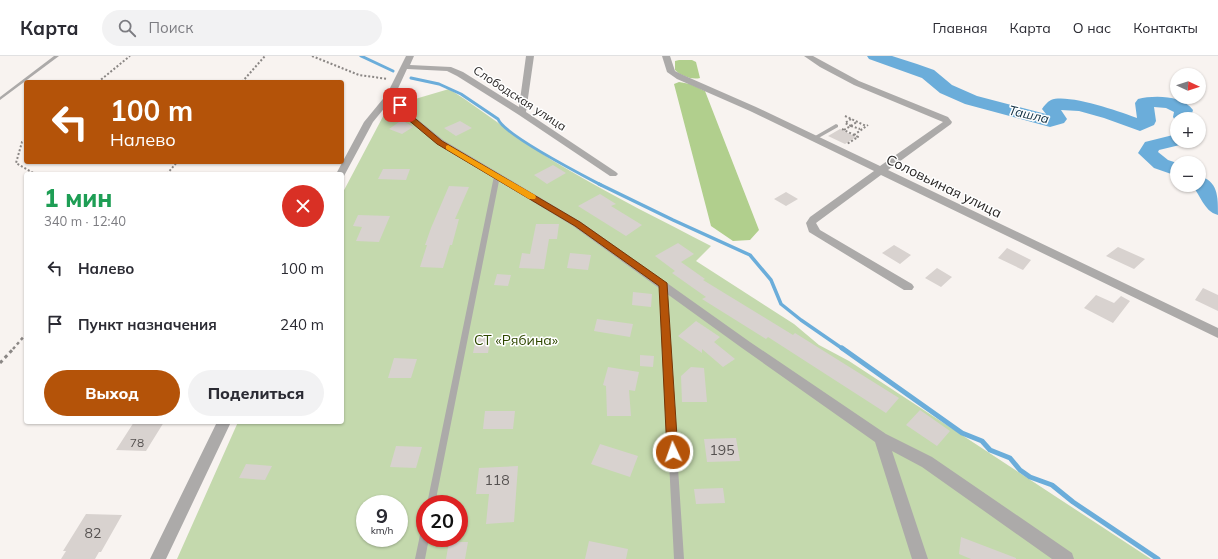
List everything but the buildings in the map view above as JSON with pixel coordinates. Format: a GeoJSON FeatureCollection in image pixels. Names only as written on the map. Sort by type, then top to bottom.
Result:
{"type":"FeatureCollection","features":[{"type":"Feature","properties":{"kind":"street"},"geometry":{"type":"LineString","coordinates":[[342,172],[364,130],[380,104],[391,94],[410,56]]}},
{"type":"Feature","properties":{"kind":"street"},"geometry":{"type":"LineString","coordinates":[[522,113],[530,56]]}},
{"type":"Feature","properties":{"kind":"street"},"geometry":{"type":"LineString","coordinates":[[808,56],[818,63],[856,82],[947,120],[947,123],[814,219],[811,227],[816,232],[908,287]]}},
{"type":"Feature","properties":{"kind":"street","name":"Соловьиная улица"},"geometry":{"type":"LineString","coordinates":[[667,57],[671,72],[753,109],[1218,334]]}},
{"type":"Feature","properties":{"kind":"street","name":"Слободская улица"},"geometry":{"type":"LineString","coordinates":[[403,72],[448,69],[460,74],[522,113],[613,174]]}},
{"type":"Feature","properties":{"kind":"street"},"geometry":{"type":"LineString","coordinates":[[391,94],[408,116],[440,142],[578,224],[746,345],[881,438],[927,462],[1066,559]]}},
{"type":"Feature","properties":{"kind":"street"},"geometry":{"type":"LineString","coordinates":[[158,559],[223,424]]}},
{"type":"Feature","properties":{"kind":"street"},"geometry":{"type":"LineString","coordinates":[[881,438],[920,559]]}},
{"type":"Feature","properties":{"kind":"lane"},"geometry":{"type":"LineString","coordinates":[[25,80],[57,56]]}},
{"type":"Feature","properties":{"kind":"lane"},"geometry":{"type":"LineString","coordinates":[[0,99],[24,81]]}},
{"type":"Feature","properties":{"kind":"lane"},"geometry":{"type":"LineString","coordinates":[[813,139],[836,126]]}},
{"type":"Feature","properties":{"kind":"lane"},"geometry":{"type":"LineString","coordinates":[[433,495],[497,176]]}},
{"type":"Feature","properties":{"kind":"lane"},"geometry":{"type":"LineString","coordinates":[[664,285],[679,559]]}},
{"type":"Feature","properties":{"kind":"lane"},"geometry":{"type":"LineString","coordinates":[[420,559],[422,547]]}},
{"type":"Feature","properties":{"kind":"path"},"geometry":{"type":"LineString","coordinates":[[100,80],[130,56]]}},
{"type":"Feature","properties":{"kind":"path"},"geometry":{"type":"LineString","coordinates":[[244,80],[265,56]]}},
{"type":"Feature","properties":{"kind":"path"},"geometry":{"type":"LineString","coordinates":[[312,56],[329,64],[361,75],[384,79],[403,72]]}},
{"type":"Feature","properties":{"kind":"path"},"geometry":{"type":"LineString","coordinates":[[845,116],[867,125],[854,135]]}},
{"type":"Feature","properties":{"kind":"path"},"geometry":{"type":"LineString","coordinates":[[852,119],[845,123],[861,130]]}},
{"type":"Feature","properties":{"kind":"path"},"geometry":{"type":"LineString","coordinates":[[844,130],[857,122]]}},
{"type":"Feature","properties":{"kind":"path"},"geometry":{"type":"LineString","coordinates":[[836,126],[858,137],[845,146]]}},
{"type":"Feature","properties":{"kind":"path"},"geometry":{"type":"LineString","coordinates":[[24,141],[22,142],[16,163],[32,172]]}},
{"type":"Feature","properties":{"kind":"path"},"geometry":{"type":"LineString","coordinates":[[169,172],[175,164]]}},
{"type":"Feature","properties":{"kind":"path"},"geometry":{"type":"LineString","coordinates":[[0,363],[24,336]]}},
{"type":"Feature","properties":{"kind":"green space"},"geometry":{"type":"Polygon","coordinates":[[[692,60],[696,62],[700,78],[690,78],[677,72],[675,70],[675,61],[692,60]]]}},
{"type":"Feature","properties":{"kind":"green space"},"geometry":{"type":"Polygon","coordinates":[[[679,82],[690,84],[705,91],[759,230],[750,240],[733,241],[711,226],[674,84],[679,82]]]}},
{"type":"Feature","properties":{"kind":"green space","name":"СТ «Рябина»"},"geometry":{"type":"Polygon","coordinates":[[[449,89],[536,150],[567,169],[711,246],[696,261],[794,324],[819,345],[849,361],[1151,559],[177,559],[237,424],[344,424],[344,190],[388,107],[449,89]]]}},
{"type":"Feature","properties":{"kind":"waterway"},"geometry":{"type":"LineString","coordinates":[[361,56],[393,71]]}},
{"type":"Feature","properties":{"kind":"waterway","name":"Ташла"},"geometry":{"type":"LineString","coordinates":[[875,56],[928,74],[946,89],[971,100],[1050,121],[1058,119],[1051,109],[1057,104],[1079,106],[1110,114],[1140,125],[1147,121],[1144,103],[1155,102],[1170,104],[1179,107],[1184,110],[1183,112]]}},
{"type":"Feature","properties":{"kind":"waterway"},"geometry":{"type":"LineString","coordinates":[[411,78],[439,84],[461,94],[498,119],[503,126],[514,135],[562,164],[600,185]]}},
{"type":"Feature","properties":{"kind":"waterway","name":"Ташла"},"geometry":{"type":"LineString","coordinates":[[1170,142],[1152,146],[1148,153],[1161,164],[1170,167]]}},
{"type":"Feature","properties":{"kind":"waterway"},"geometry":{"type":"LineString","coordinates":[[600,185],[750,255],[771,280],[781,304],[801,320],[843,349]]}},
{"type":"Feature","properties":{"kind":"waterway","name":"Ташла"},"geometry":{"type":"LineString","coordinates":[[1206,191],[1218,208]]}},
{"type":"Feature","properties":{"kind":"waterway"},"geometry":{"type":"LineString","coordinates":[[842,348],[962,433],[982,441],[990,450],[1010,458],[1020,470],[1030,477],[1052,485],[1073,502],[1158,559]]}},
{"type":"Feature","properties":{"kind":"slow traffic"},"geometry":{"type":"LineString","coordinates":[[448,147],[532,197]]}},
{"type":"Feature","properties":{"kind":"route"},"geometry":{"type":"LineString","coordinates":[[400,105],[408,116],[440,142],[578,224],[664,285],[673,452]]}}]}
